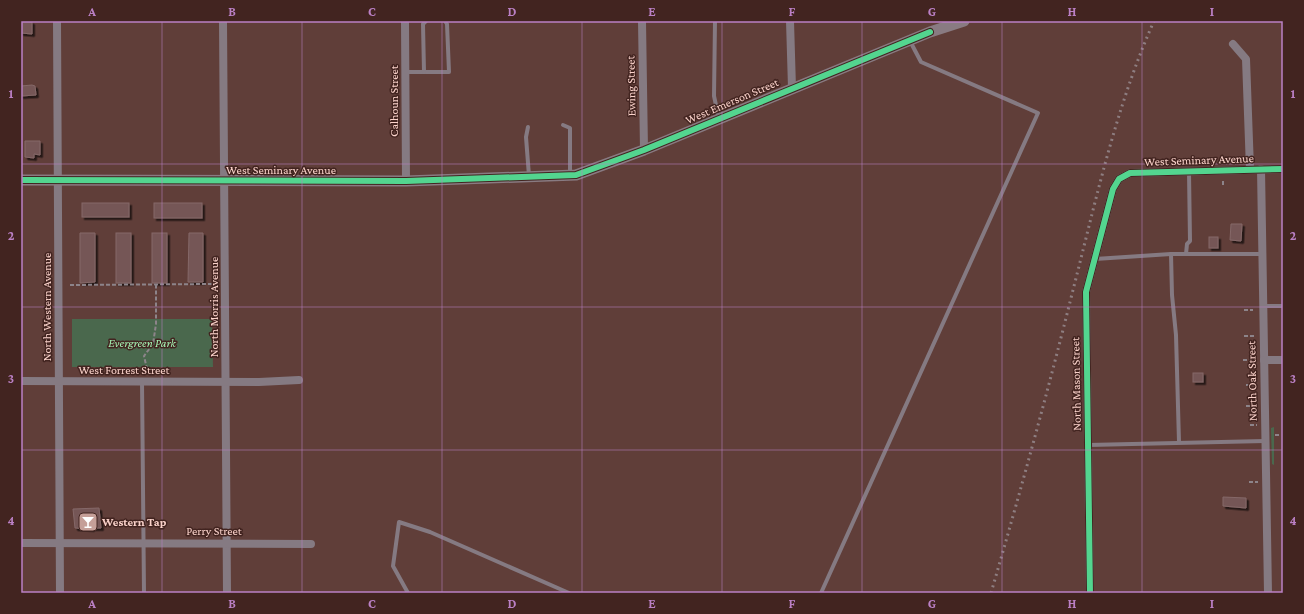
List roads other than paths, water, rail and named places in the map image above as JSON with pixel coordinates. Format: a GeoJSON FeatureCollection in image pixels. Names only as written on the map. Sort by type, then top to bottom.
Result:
{"type":"FeatureCollection","features":[{"type":"Feature","properties":{"kind":"street","name":"North Western Avenue"},"geometry":{"type":"LineString","coordinates":[[57,21],[60,593]]}},
{"type":"Feature","properties":{"kind":"street","name":"North Morris Avenue"},"geometry":{"type":"LineString","coordinates":[[223,21],[227,382],[227,593]]}},
{"type":"Feature","properties":{"kind":"street","name":"Calhoun Street"},"geometry":{"type":"LineString","coordinates":[[405,21],[406,181]]}},
{"type":"Feature","properties":{"kind":"street","name":"Ewing Street"},"geometry":{"type":"LineString","coordinates":[[642,21],[644,150]]}},
{"type":"Feature","properties":{"kind":"street"},"geometry":{"type":"LineString","coordinates":[[790,21],[792,88]]}},
{"type":"Feature","properties":{"kind":"street","name":"West Emerson Street"},"geometry":{"type":"LineString","coordinates":[[540,178],[570,176],[587,172],[910,40],[930,26],[964,21]]}},
{"type":"Feature","properties":{"kind":"street"},"geometry":{"type":"LineString","coordinates":[[1233,44],[1246,59],[1250,169]]}},
{"type":"Feature","properties":{"kind":"street","name":"North Oak Street"},"geometry":{"type":"LineString","coordinates":[[1262,169],[1263,306],[1261,360],[1265,441],[1268,593]]}},
{"type":"Feature","properties":{"kind":"street","name":"West Seminary Avenue"},"geometry":{"type":"LineString","coordinates":[[1119,180],[1130,173],[1283,169]]}},
{"type":"Feature","properties":{"kind":"street","name":"West Seminary Avenue"},"geometry":{"type":"LineString","coordinates":[[21,180],[406,181],[540,178]]}},
{"type":"Feature","properties":{"kind":"street","name":"North Mason Street"},"geometry":{"type":"LineString","coordinates":[[1090,593],[1086,292],[1113,189],[1119,180]]}},
{"type":"Feature","properties":{"kind":"street"},"geometry":{"type":"LineString","coordinates":[[1261,360],[1283,360]]}},
{"type":"Feature","properties":{"kind":"street","name":"West Forrest Street"},"geometry":{"type":"LineString","coordinates":[[21,381],[227,382],[299,380]]}},
{"type":"Feature","properties":{"kind":"street","name":"Perry Street"},"geometry":{"type":"LineString","coordinates":[[21,543],[311,544]]}},
{"type":"Feature","properties":{"kind":"lane"},"geometry":{"type":"LineString","coordinates":[[424,72],[423,24],[426,21]]}},
{"type":"Feature","properties":{"kind":"lane"},"geometry":{"type":"LineString","coordinates":[[406,72],[449,72],[447,24],[445,21]]}},
{"type":"Feature","properties":{"kind":"lane"},"geometry":{"type":"LineString","coordinates":[[715,21],[714,96],[719,119]]}},
{"type":"Feature","properties":{"kind":"lane"},"geometry":{"type":"LineString","coordinates":[[821,593],[1038,113],[921,62],[910,40]]}},
{"type":"Feature","properties":{"kind":"lane"},"geometry":{"type":"LineString","coordinates":[[563,125],[570,128],[570,176]]}},
{"type":"Feature","properties":{"kind":"lane"},"geometry":{"type":"LineString","coordinates":[[528,127],[526,137],[529,178]]}},
{"type":"Feature","properties":{"kind":"lane"},"geometry":{"type":"LineString","coordinates":[[1186,254],[1187,244],[1190,241],[1189,171]]}},
{"type":"Feature","properties":{"kind":"lane"},"geometry":{"type":"LineString","coordinates":[[1094,259],[1171,254],[1262,254]]}},
{"type":"Feature","properties":{"kind":"lane"},"geometry":{"type":"LineString","coordinates":[[1171,254],[1172,295],[1176,335],[1179,442]]}},
{"type":"Feature","properties":{"kind":"lane"},"geometry":{"type":"LineString","coordinates":[[1263,306],[1283,306]]}},
{"type":"Feature","properties":{"kind":"lane"},"geometry":{"type":"LineString","coordinates":[[142,382],[144,593]]}},
{"type":"Feature","properties":{"kind":"lane"},"geometry":{"type":"LineString","coordinates":[[1087,444],[1265,441]]}},
{"type":"Feature","properties":{"kind":"lane"},"geometry":{"type":"LineString","coordinates":[[408,593],[393,566],[399,522],[430,532],[560,591],[569,593]]}},
{"type":"Feature","properties":{"kind":"railway"},"geometry":{"type":"LineString","coordinates":[[991,593],[1044,404],[1108,154],[1129,86],[1154,21]]}},
{"type":"Feature","properties":{"kind":"place","name":"Western Tap"},"geometry":{"type":"Point","coordinates":[88,522]}},
{"type":"Feature","properties":{"kind":"park label","name":"Evergreen Park"},"geometry":{"type":"Point","coordinates":[142,343]}}]}
